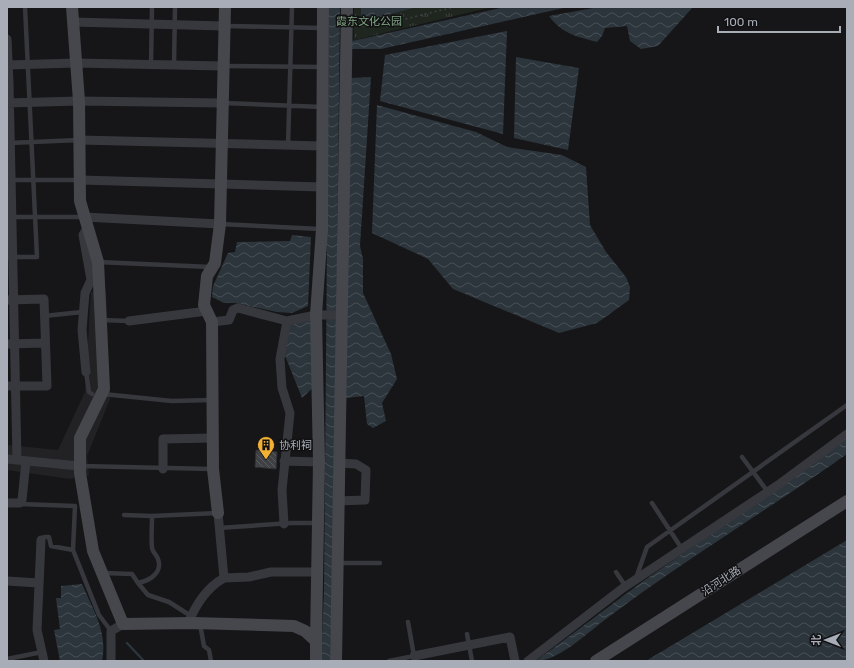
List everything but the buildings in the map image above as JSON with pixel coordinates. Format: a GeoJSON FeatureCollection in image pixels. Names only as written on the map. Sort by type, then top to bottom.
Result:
{"type":"FeatureCollection","features":[{"type":"Feature","properties":{"kind":"street"},"geometry":{"type":"LineString","coordinates":[[72,7],[79,101],[80,201],[98,262],[104,389],[96,394],[80,438],[79,466],[93,551],[124,624]]}},
{"type":"Feature","properties":{"kind":"street"},"geometry":{"type":"LineString","coordinates":[[224,578],[213,469],[212,322],[204,305],[207,276],[215,263],[220,224],[225,7]]}},
{"type":"Feature","properties":{"kind":"street"},"geometry":{"type":"LineString","coordinates":[[316,661],[319,462],[316,315],[322,229],[323,7]]}},
{"type":"Feature","properties":{"kind":"street"},"geometry":{"type":"LineString","coordinates":[[336,661],[347,7]]}},
{"type":"Feature","properties":{"kind":"street"},"geometry":{"type":"LineString","coordinates":[[73,22],[224,26]]}},
{"type":"Feature","properties":{"kind":"street"},"geometry":{"type":"LineString","coordinates":[[7,38],[11,386],[21,460],[20,504],[7,503]]}},
{"type":"Feature","properties":{"kind":"street"},"geometry":{"type":"LineString","coordinates":[[8,65],[76,63],[223,66]]}},
{"type":"Feature","properties":{"kind":"street"},"geometry":{"type":"LineString","coordinates":[[8,103],[79,101],[222,103]]}},
{"type":"Feature","properties":{"kind":"street"},"geometry":{"type":"LineString","coordinates":[[80,140],[322,146]]}},
{"type":"Feature","properties":{"kind":"street"},"geometry":{"type":"LineString","coordinates":[[80,180],[322,187]]}},
{"type":"Feature","properties":{"kind":"street"},"geometry":{"type":"LineString","coordinates":[[86,222],[220,224]]}},
{"type":"Feature","properties":{"kind":"street"},"geometry":{"type":"LineString","coordinates":[[86,222],[83,234],[91,280],[85,293],[82,330],[86,372]]}},
{"type":"Feature","properties":{"kind":"street"},"geometry":{"type":"LineString","coordinates":[[11,300],[44,299],[46,386],[11,386]]}},
{"type":"Feature","properties":{"kind":"street"},"geometry":{"type":"LineString","coordinates":[[212,322],[229,320],[233,310],[238,308],[287,321],[316,315],[341,315]]}},
{"type":"Feature","properties":{"kind":"street"},"geometry":{"type":"LineString","coordinates":[[129,321],[207,311]]}},
{"type":"Feature","properties":{"kind":"street"},"geometry":{"type":"LineString","coordinates":[[284,524],[282,490],[290,412],[282,388],[280,358],[287,321]]}},
{"type":"Feature","properties":{"kind":"street"},"geometry":{"type":"LineString","coordinates":[[11,343],[45,343]]}},
{"type":"Feature","properties":{"kind":"street"},"geometry":{"type":"LineString","coordinates":[[528,661],[626,587],[682,548],[768,492],[847,434]]}},
{"type":"Feature","properties":{"kind":"street"},"geometry":{"type":"LineString","coordinates":[[163,469],[163,439],[213,438]]}},
{"type":"Feature","properties":{"kind":"street"},"geometry":{"type":"LineString","coordinates":[[7,459],[79,466]]}},
{"type":"Feature","properties":{"kind":"street"},"geometry":{"type":"LineString","coordinates":[[284,461],[319,462]]}},
{"type":"Feature","properties":{"kind":"street"},"geometry":{"type":"LineString","coordinates":[[338,501],[365,500],[366,470],[356,464],[339,463]]}},
{"type":"Feature","properties":{"kind":"street","name":"沿河北路"},"geometry":{"type":"LineString","coordinates":[[596,661],[847,501]]}},
{"type":"Feature","properties":{"kind":"street"},"geometry":{"type":"LineString","coordinates":[[41,540],[37,630],[43,657]]}},
{"type":"Feature","properties":{"kind":"street"},"geometry":{"type":"LineString","coordinates":[[193,621],[195,606],[212,585],[224,578],[249,577],[271,572],[317,572]]}},
{"type":"Feature","properties":{"kind":"street"},"geometry":{"type":"LineString","coordinates":[[7,581],[38,583]]}},
{"type":"Feature","properties":{"kind":"street"},"geometry":{"type":"LineString","coordinates":[[109,660],[111,631],[124,624],[193,621],[294,626],[305,631],[316,641]]}},
{"type":"Feature","properties":{"kind":"street"},"geometry":{"type":"LineString","coordinates":[[414,656],[510,638],[515,661]]}},
{"type":"Feature","properties":{"kind":"lane"},"geometry":{"type":"LineString","coordinates":[[10,257],[37,257],[25,7]]}},
{"type":"Feature","properties":{"kind":"lane"},"geometry":{"type":"LineString","coordinates":[[151,64],[152,7]]}},
{"type":"Feature","properties":{"kind":"lane"},"geometry":{"type":"LineString","coordinates":[[174,65],[176,7]]}},
{"type":"Feature","properties":{"kind":"lane"},"geometry":{"type":"LineString","coordinates":[[288,146],[292,7]]}},
{"type":"Feature","properties":{"kind":"lane"},"geometry":{"type":"LineString","coordinates":[[224,26],[323,28]]}},
{"type":"Feature","properties":{"kind":"lane"},"geometry":{"type":"LineString","coordinates":[[223,66],[322,67]]}},
{"type":"Feature","properties":{"kind":"lane"},"geometry":{"type":"LineString","coordinates":[[222,103],[322,107]]}},
{"type":"Feature","properties":{"kind":"lane"},"geometry":{"type":"LineString","coordinates":[[9,144],[80,140]]}},
{"type":"Feature","properties":{"kind":"lane"},"geometry":{"type":"LineString","coordinates":[[9,180],[80,180]]}},
{"type":"Feature","properties":{"kind":"lane"},"geometry":{"type":"LineString","coordinates":[[10,217],[35,217],[86,222]]}},
{"type":"Feature","properties":{"kind":"lane"},"geometry":{"type":"LineString","coordinates":[[220,224],[322,229]]}},
{"type":"Feature","properties":{"kind":"lane"},"geometry":{"type":"LineString","coordinates":[[98,262],[213,267]]}},
{"type":"Feature","properties":{"kind":"lane"},"geometry":{"type":"LineString","coordinates":[[44,316],[82,312]]}},
{"type":"Feature","properties":{"kind":"lane"},"geometry":{"type":"LineString","coordinates":[[101,320],[129,321]]}},
{"type":"Feature","properties":{"kind":"lane"},"geometry":{"type":"LineString","coordinates":[[86,372],[89,392],[96,394],[172,401],[212,400]]}},
{"type":"Feature","properties":{"kind":"lane"},"geometry":{"type":"LineString","coordinates":[[636,580],[647,547],[847,405]]}},
{"type":"Feature","properties":{"kind":"lane"},"geometry":{"type":"LineString","coordinates":[[742,457],[768,492]]}},
{"type":"Feature","properties":{"kind":"lane"},"geometry":{"type":"LineString","coordinates":[[79,466],[213,469]]}},
{"type":"Feature","properties":{"kind":"lane"},"geometry":{"type":"LineString","coordinates":[[652,503],[682,548]]}},
{"type":"Feature","properties":{"kind":"lane"},"geometry":{"type":"LineString","coordinates":[[20,504],[75,506],[73,550],[99,615],[111,631]]}},
{"type":"Feature","properties":{"kind":"lane"},"geometry":{"type":"LineString","coordinates":[[124,515],[152,516],[218,513]]}},
{"type":"Feature","properties":{"kind":"lane"},"geometry":{"type":"LineString","coordinates":[[138,583],[155,575],[159,569],[158,559],[152,550],[152,516]]}},
{"type":"Feature","properties":{"kind":"lane"},"geometry":{"type":"LineString","coordinates":[[219,528],[318,523]]}},
{"type":"Feature","properties":{"kind":"lane"},"geometry":{"type":"LineString","coordinates":[[41,540],[44,536],[49,537],[51,546],[73,550]]}},
{"type":"Feature","properties":{"kind":"lane"},"geometry":{"type":"LineString","coordinates":[[337,563],[380,563]]}},
{"type":"Feature","properties":{"kind":"lane"},"geometry":{"type":"LineString","coordinates":[[616,572],[626,587]]}},
{"type":"Feature","properties":{"kind":"lane"},"geometry":{"type":"LineString","coordinates":[[102,573],[132,574],[148,595],[169,602],[193,621],[204,646],[209,650],[211,661]]}},
{"type":"Feature","properties":{"kind":"lane"},"geometry":{"type":"LineString","coordinates":[[389,661],[414,656],[408,622]]}},
{"type":"Feature","properties":{"kind":"lane"},"geometry":{"type":"LineString","coordinates":[[468,634],[472,661]]}},
{"type":"Feature","properties":{"kind":"lane"},"geometry":{"type":"LineString","coordinates":[[7,658],[43,657]]}},
{"type":"Feature","properties":{"kind":"path"},"geometry":{"type":"LineString","coordinates":[[361,26],[401,20],[454,7]]}},
{"type":"Feature","properties":{"kind":"shaded area"},"geometry":{"type":"Polygon","coordinates":[[[106,290],[110,399],[87,456],[89,475],[70,479],[7,470],[7,445],[58,450],[85,392],[91,292],[106,290]]]}},
{"type":"Feature","properties":{"kind":"green space","name":"霞东文化公园"},"geometry":{"type":"Polygon","coordinates":[[[354,7],[492,7],[354,40],[354,7]]]}},
{"type":"Feature","properties":{"kind":"water"},"geometry":{"type":"Polygon","coordinates":[[[329,7],[340,7],[334,519],[330,661],[321,661],[324,591],[329,7]]]}},
{"type":"Feature","properties":{"kind":"water"},"geometry":{"type":"Polygon","coordinates":[[[361,7],[417,7],[361,22],[361,7]]]}},
{"type":"Feature","properties":{"kind":"water"},"geometry":{"type":"Polygon","coordinates":[[[505,7],[568,7],[381,49],[350,49],[352,41],[505,7]]]}},
{"type":"Feature","properties":{"kind":"water"},"geometry":{"type":"Polygon","coordinates":[[[599,7],[693,7],[658,46],[641,49],[630,41],[627,26],[605,28],[602,36],[597,42],[564,31],[549,16],[599,7]]]}},
{"type":"Feature","properties":{"kind":"water"},"geometry":{"type":"Polygon","coordinates":[[[507,31],[503,134],[380,101],[385,55],[507,31]]]}},
{"type":"Feature","properties":{"kind":"water"},"geometry":{"type":"Polygon","coordinates":[[[516,57],[579,68],[568,150],[514,138],[516,57]]]}},
{"type":"Feature","properties":{"kind":"water"},"geometry":{"type":"Polygon","coordinates":[[[371,77],[360,246],[363,259],[363,293],[391,354],[397,379],[382,403],[386,421],[373,428],[367,424],[364,396],[346,398],[350,78],[371,77]]]}},
{"type":"Feature","properties":{"kind":"water"},"geometry":{"type":"Polygon","coordinates":[[[377,105],[476,132],[507,147],[562,155],[586,167],[590,225],[606,252],[626,277],[630,287],[629,300],[597,323],[559,333],[453,289],[428,259],[372,233],[377,105]]]}},
{"type":"Feature","properties":{"kind":"water"},"geometry":{"type":"Polygon","coordinates":[[[292,235],[311,237],[308,306],[292,313],[277,312],[235,303],[224,303],[212,297],[213,286],[228,253],[235,252],[237,242],[290,241],[292,235]]]}},
{"type":"Feature","properties":{"kind":"water"},"geometry":{"type":"Polygon","coordinates":[[[310,319],[316,385],[302,398],[284,353],[291,323],[310,319]]]}},
{"type":"Feature","properties":{"kind":"water"},"geometry":{"type":"Polygon","coordinates":[[[847,439],[847,454],[662,578],[562,652],[553,657],[536,661],[642,582],[847,439]]]}},
{"type":"Feature","properties":{"kind":"water"},"geometry":{"type":"Polygon","coordinates":[[[847,540],[847,661],[646,661],[847,540]]]}},
{"type":"Feature","properties":{"kind":"water"},"geometry":{"type":"Polygon","coordinates":[[[82,584],[95,612],[101,631],[103,640],[102,661],[60,661],[54,630],[60,629],[56,598],[61,598],[61,586],[82,584]]]}},
{"type":"Feature","properties":{"kind":"waterway"},"geometry":{"type":"LineString","coordinates":[[127,643],[144,661]]}},
{"type":"Feature","properties":{"kind":"place","name":"协利祠"},"geometry":{"type":"Point","coordinates":[266,460]}}]}
